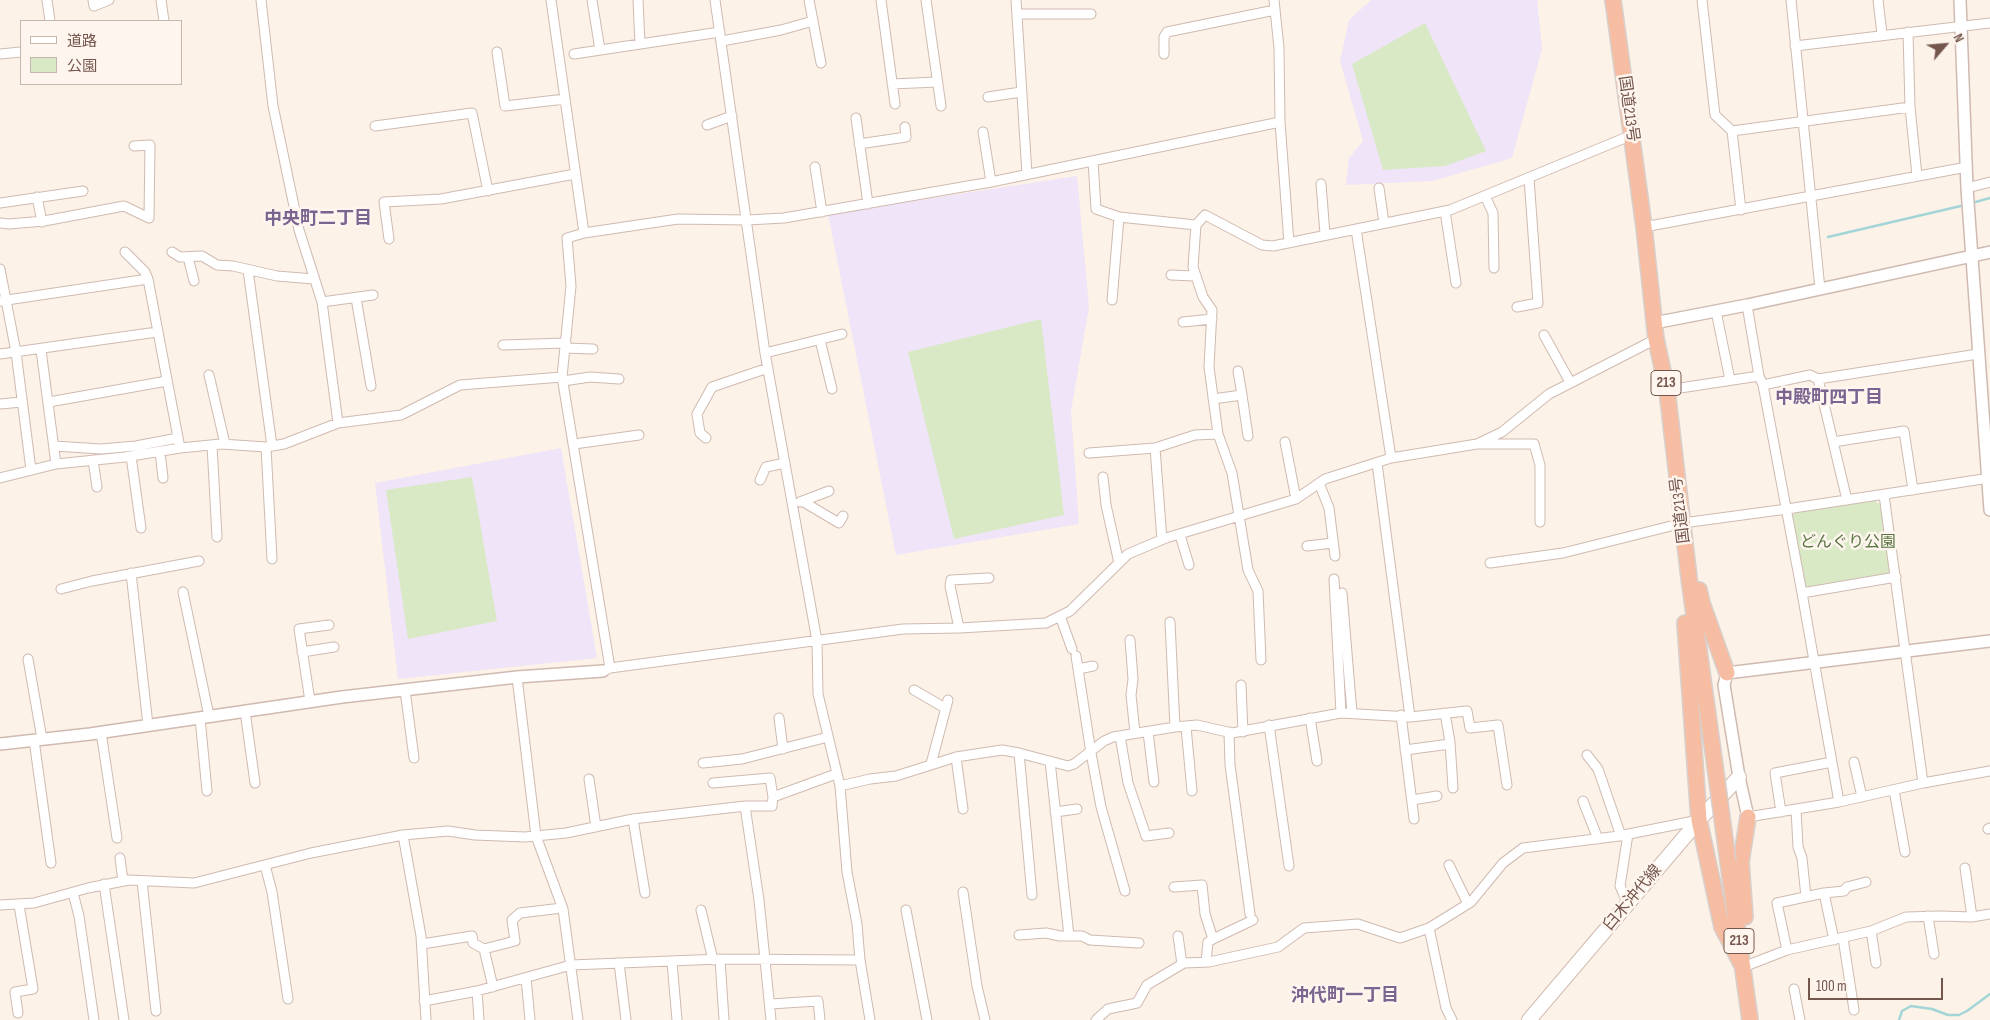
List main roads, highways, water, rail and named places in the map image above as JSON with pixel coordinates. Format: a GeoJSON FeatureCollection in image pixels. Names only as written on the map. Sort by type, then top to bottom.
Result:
{"type":"FeatureCollection","features":[{"type":"Feature","properties":{"kind":"highway","name":"国道213号"},"geometry":{"type":"LineString","coordinates":[[1613,0],[1644,228],[1656,339],[1668,390],[1689,578],[1750,1020]]}},
{"type":"Feature","properties":{"kind":"highway"},"geometry":{"type":"LineString","coordinates":[[1683,523],[1692,554],[1702,603],[1727,673]]}},
{"type":"Feature","properties":{"kind":"highway"},"geometry":{"type":"LineString","coordinates":[[1689,578],[1682,592],[1688,650],[1699,820],[1722,927],[1743,967]]}},
{"type":"Feature","properties":{"kind":"highway"},"geometry":{"type":"LineString","coordinates":[[1743,967],[1748,946],[1741,862],[1748,817]]}},
{"type":"Feature","properties":{"kind":"main road","name":"臼木沖代線"},"geometry":{"type":"LineString","coordinates":[[1529,1020],[1699,820],[1739,778]]}},
{"type":"Feature","properties":{"kind":"waterway"},"geometry":{"type":"LineString","coordinates":[[1972,203],[1990,198]]}},
{"type":"Feature","properties":{"kind":"waterway"},"geometry":{"type":"LineString","coordinates":[[1828,237],[1965,205]]}},
{"type":"Feature","properties":{"kind":"waterway"},"geometry":{"type":"LineString","coordinates":[[1899,1020],[1902,1011],[1911,1006],[1932,1009],[1948,1015],[1959,1015],[1990,994]]}},
{"type":"Feature","properties":{"kind":"district","name":"中央町二丁目"},"geometry":{"type":"Point","coordinates":[318,219]}},
{"type":"Feature","properties":{"kind":"district","name":"中殿町四丁目"},"geometry":{"type":"Point","coordinates":[1829,398]}},
{"type":"Feature","properties":{"kind":"district","name":"沖代町一丁目"},"geometry":{"type":"Point","coordinates":[1345,996]}},
{"type":"Feature","properties":{"kind":"park label","name":"どんぐり公園"},"geometry":{"type":"Point","coordinates":[1848,543]}}]}
